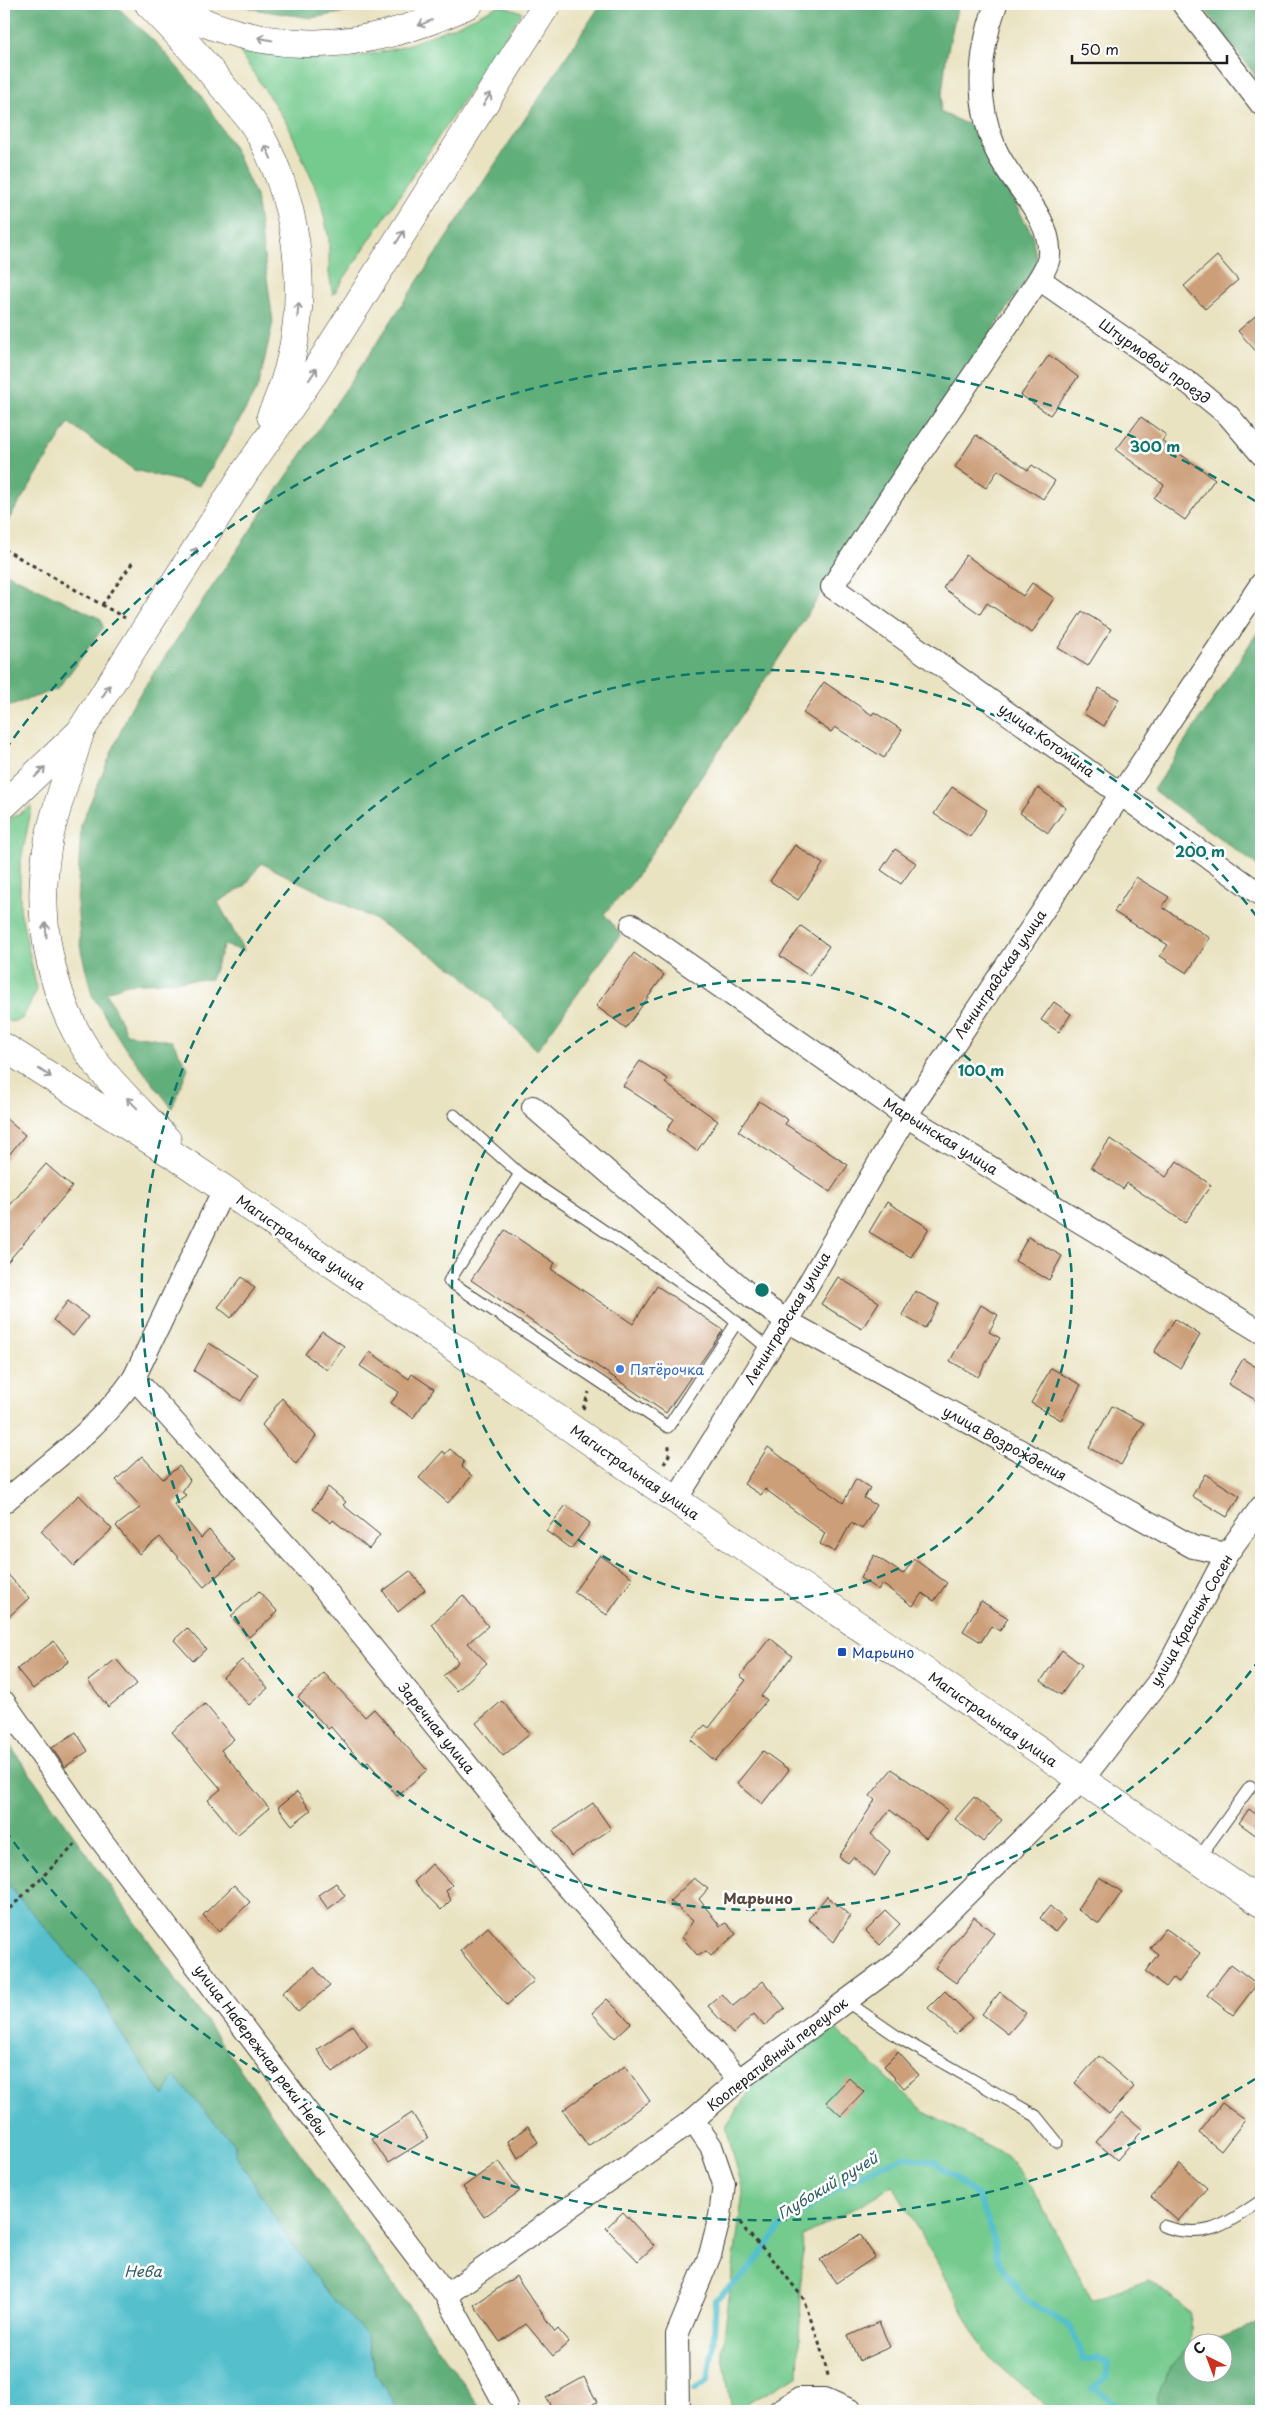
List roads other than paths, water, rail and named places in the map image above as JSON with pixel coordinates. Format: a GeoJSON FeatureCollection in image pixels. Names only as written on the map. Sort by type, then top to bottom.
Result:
{"type":"FeatureCollection","features":[{"type":"Feature","properties":{"kind":"main road"},"geometry":{"type":"LineString","coordinates":[[149,4],[178,32],[257,129],[273,163],[294,237],[299,296],[296,332],[288,371],[276,406],[245,472]]}},
{"type":"Feature","properties":{"kind":"main road"},"geometry":{"type":"LineString","coordinates":[[165,4],[206,23],[234,32],[271,40],[304,44],[345,42],[382,37],[418,26],[469,4]]}},
{"type":"Feature","properties":{"kind":"main road"},"geometry":{"type":"LineString","coordinates":[[4,805],[80,732],[245,472],[314,373],[547,4]]}},
{"type":"Feature","properties":{"kind":"main road"},"geometry":{"type":"LineString","coordinates":[[80,732],[49,839],[44,907],[46,938],[54,978],[75,1030],[95,1062],[189,1165]]}},
{"type":"Feature","properties":{"kind":"main road","name":"Магистральная улица"},"geometry":{"type":"LineString","coordinates":[[4,1047],[189,1165],[1261,1903]]}},
{"type":"Feature","properties":{"kind":"street"},"geometry":{"type":"LineString","coordinates":[[996,4],[987,28],[982,61],[981,96],[986,123],[996,150],[1046,230],[1050,256],[1040,280]]}},
{"type":"Feature","properties":{"kind":"street"},"geometry":{"type":"LineString","coordinates":[[1183,4],[1261,104]]}},
{"type":"Feature","properties":{"kind":"street","name":"Штурмовой проезд"},"geometry":{"type":"LineString","coordinates":[[1040,280],[1190,384],[1228,415],[1261,454]]}},
{"type":"Feature","properties":{"kind":"street","name":"улица Котомина"},"geometry":{"type":"LineString","coordinates":[[1040,280],[895,490],[832,587],[1261,895]]}},
{"type":"Feature","properties":{"kind":"street","name":"Ленинградская улица"},"geometry":{"type":"LineString","coordinates":[[676,1500],[787,1321],[906,1116],[1261,584]]}},
{"type":"Feature","properties":{"kind":"street","name":"Марьинская улица"},"geometry":{"type":"LineString","coordinates":[[632,925],[906,1116],[1261,1332]]}},
{"type":"Feature","properties":{"kind":"street","name":"улица Возрождения"},"geometry":{"type":"LineString","coordinates":[[533,1107],[753,1298],[787,1321],[1193,1547],[1227,1554]]}},
{"type":"Feature","properties":{"kind":"street"},"geometry":{"type":"LineString","coordinates":[[4,1502],[88,1432],[118,1401],[134,1378],[224,1189]]}},
{"type":"Feature","properties":{"kind":"street","name":"Заречная улица"},"geometry":{"type":"LineString","coordinates":[[134,1378],[318,1581],[550,1867],[739,2080]]}},
{"type":"Feature","properties":{"kind":"street","name":"улица Красных Сосен"},"geometry":{"type":"LineString","coordinates":[[1082,1780],[1162,1676],[1227,1554],[1261,1507]]}},
{"type":"Feature","properties":{"kind":"street","name":"улица Набережная реки Невы"},"geometry":{"type":"LineString","coordinates":[[4,1702],[92,1828],[446,2295],[506,2406]]}},
{"type":"Feature","properties":{"kind":"street","name":"Кооперативный переулок"},"geometry":{"type":"LineString","coordinates":[[446,2295],[693,2120],[739,2080],[895,1965],[1082,1780]]}},
{"type":"Feature","properties":{"kind":"street"},"geometry":{"type":"LineString","coordinates":[[678,2411],[677,2335],[710,2255],[720,2216],[724,2184],[711,2146],[693,2120]]}},
{"type":"Feature","properties":{"kind":"street"},"geometry":{"type":"LineString","coordinates":[[779,2411],[799,2399],[824,2399],[852,2411]]}},
{"type":"Feature","properties":{"kind":"lane"},"geometry":{"type":"LineString","coordinates":[[454,1115],[520,1174],[737,1322],[769,1349]]}},
{"type":"Feature","properties":{"kind":"lane"},"geometry":{"type":"LineString","coordinates":[[520,1174],[449,1281],[668,1426],[737,1322]]}},
{"type":"Feature","properties":{"kind":"lane"},"geometry":{"type":"LineString","coordinates":[[1198,1860],[1250,1787]]}},
{"type":"Feature","properties":{"kind":"lane"},"geometry":{"type":"LineString","coordinates":[[846,2001],[898,2037],[1036,2116],[1057,2142]]}},
{"type":"Feature","properties":{"kind":"lane"},"geometry":{"type":"LineString","coordinates":[[1163,2226],[1182,2233],[1210,2231],[1261,2201]]}},
{"type":"Feature","properties":{"kind":"water","name":"Нева"},"geometry":{"type":"Polygon","coordinates":[[[4,1880],[97,1988],[120,2032],[164,2097],[174,2076],[234,2144],[236,2155],[284,2232],[325,2291],[366,2334],[375,2373],[399,2411],[4,2411],[4,1880]]]}},
{"type":"Feature","properties":{"kind":"waterway","name":"Глубокий ручей"},"geometry":{"type":"LineString","coordinates":[[694,2390],[708,2380],[713,2347],[716,2299],[747,2272],[783,2224],[832,2192],[869,2171],[903,2157],[935,2162],[977,2195],[991,2228],[998,2261],[1026,2300],[1071,2327],[1083,2360],[1097,2358],[1108,2363],[1106,2377],[1093,2388],[1126,2411]]}},
{"type":"Feature","properties":{"kind":"place","name":"Пятёрочка"},"geometry":{"type":"Point","coordinates":[620,1369]}},
{"type":"Feature","properties":{"kind":"place","name":"Марьино"},"geometry":{"type":"Point","coordinates":[842,1652]}},
{"type":"Feature","properties":{"kind":"district","name":"Марьино"},"geometry":{"type":"Point","coordinates":[758,1897]}}]}
